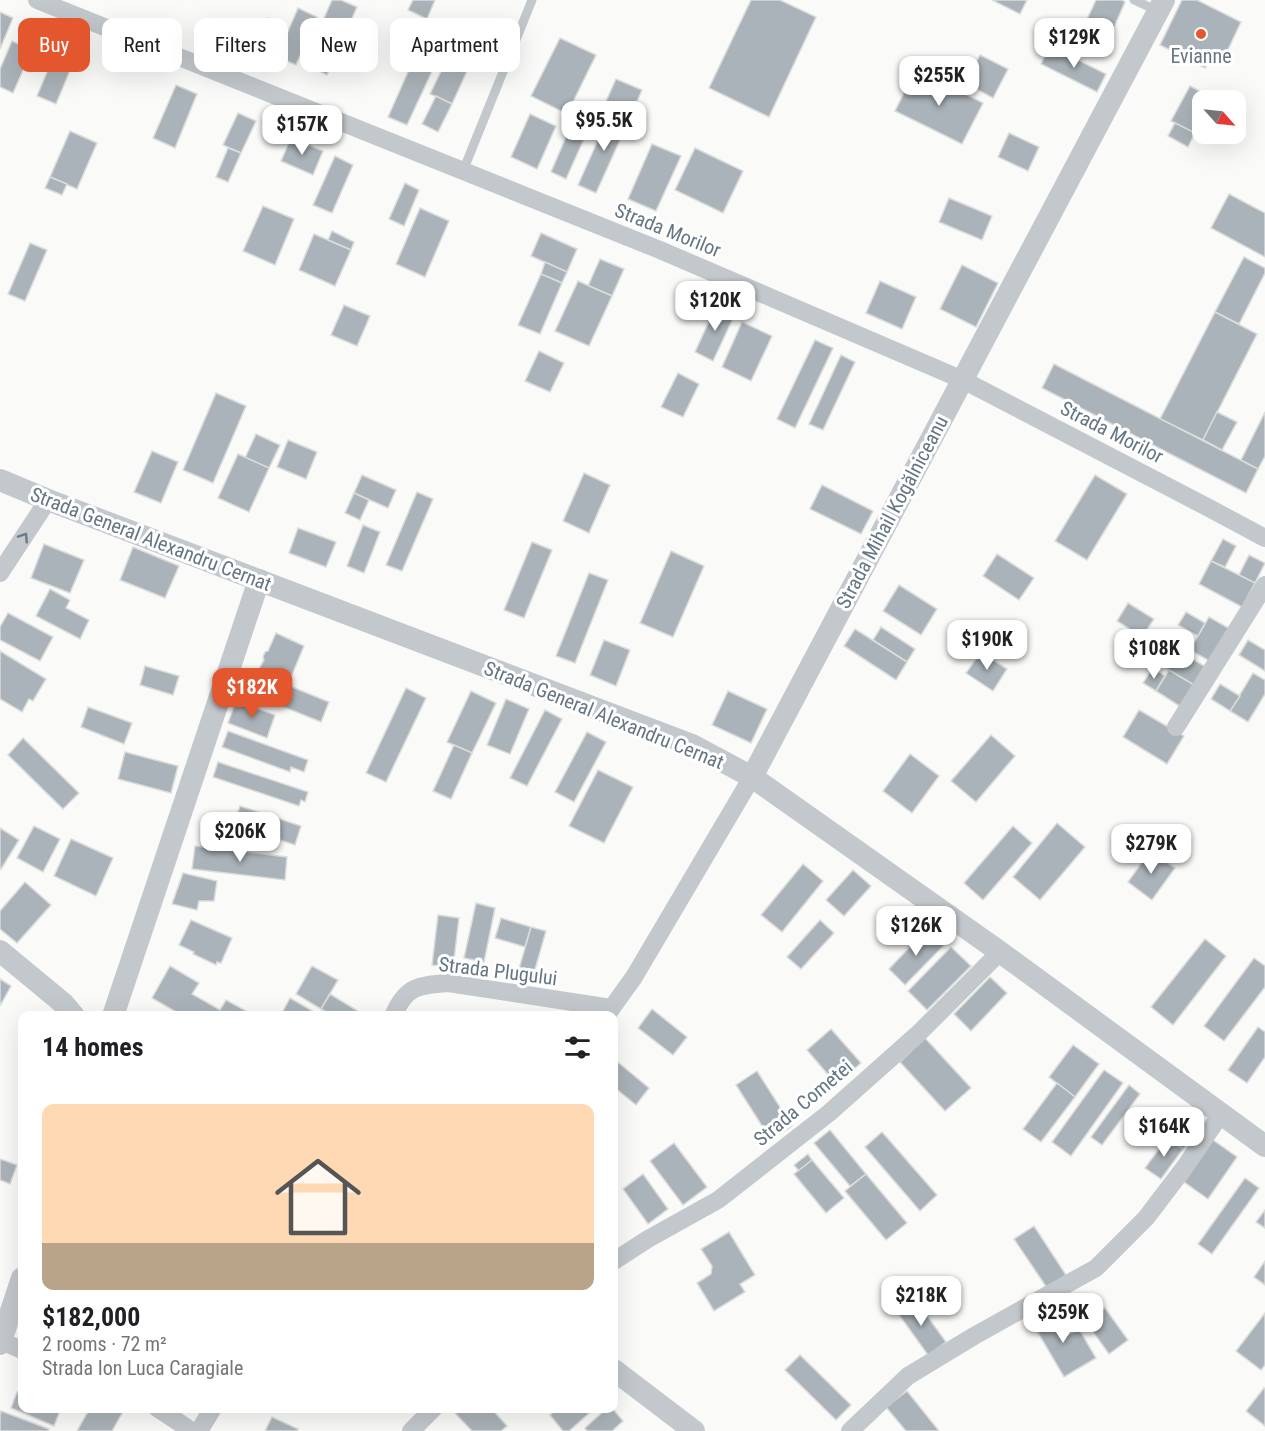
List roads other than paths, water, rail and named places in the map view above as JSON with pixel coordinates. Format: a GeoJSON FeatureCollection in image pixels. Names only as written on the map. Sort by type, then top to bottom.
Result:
{"type":"FeatureCollection","features":[{"type":"Feature","properties":{"kind":"street","name":"Strada Morilor"},"geometry":{"type":"LineString","coordinates":[[37,0],[660,250],[963,380],[1265,538]]}},
{"type":"Feature","properties":{"kind":"street","name":"Strada Mihail Kogălniceanu"},"geometry":{"type":"LineString","coordinates":[[610,1011],[634,977],[753,777],[1161,6]]}},
{"type":"Feature","properties":{"kind":"street","name":"Strada General Alexandru Cernat"},"geometry":{"type":"LineString","coordinates":[[0,480],[692,745],[753,777],[1000,952],[1265,1146]]}},
{"type":"Feature","properties":{"kind":"street"},"geometry":{"type":"LineString","coordinates":[[0,573],[48,500]]}},
{"type":"Feature","properties":{"kind":"street"},"geometry":{"type":"LineString","coordinates":[[115,1011],[259,580]]}},
{"type":"Feature","properties":{"kind":"street"},"geometry":{"type":"LineString","coordinates":[[1176,727],[1265,585]]}},
{"type":"Feature","properties":{"kind":"street"},"geometry":{"type":"LineString","coordinates":[[0,951],[70,1011]]}},
{"type":"Feature","properties":{"kind":"street","name":"Strada Cometei"},"geometry":{"type":"LineString","coordinates":[[618,1258],[718,1200],[829,1113],[919,1033],[1000,952]]}},
{"type":"Feature","properties":{"kind":"street","name":"Strada Plugului"},"geometry":{"type":"LineString","coordinates":[[395,1011],[408,992],[424,985],[448,983],[603,1011]]}},
{"type":"Feature","properties":{"kind":"street"},"geometry":{"type":"LineString","coordinates":[[850,1431],[908,1376],[974,1336],[1096,1268],[1146,1218],[1221,1114]]}},
{"type":"Feature","properties":{"kind":"street"},"geometry":{"type":"LineString","coordinates":[[18,1290],[0,1342],[18,1349]]}},
{"type":"Feature","properties":{"kind":"street"},"geometry":{"type":"LineString","coordinates":[[618,1373],[694,1431]]}},
{"type":"Feature","properties":{"kind":"street"},"geometry":{"type":"LineString","coordinates":[[165,1413],[190,1431]]}},
{"type":"Feature","properties":{"kind":"street"},"geometry":{"type":"LineString","coordinates":[[199,1431],[210,1413]]}},
{"type":"Feature","properties":{"kind":"street"},"geometry":{"type":"LineString","coordinates":[[411,1431],[429,1413]]}},
{"type":"Feature","properties":{"kind":"lane"},"geometry":{"type":"LineString","coordinates":[[463,171],[532,0]]}},
{"type":"Feature","properties":{"kind":"lane"},"geometry":{"type":"LineString","coordinates":[[1134,0],[1161,6]]}},
{"type":"Feature","properties":{"kind":"place","name":"Evianne"},"geometry":{"type":"Point","coordinates":[1201,34]}}]}
